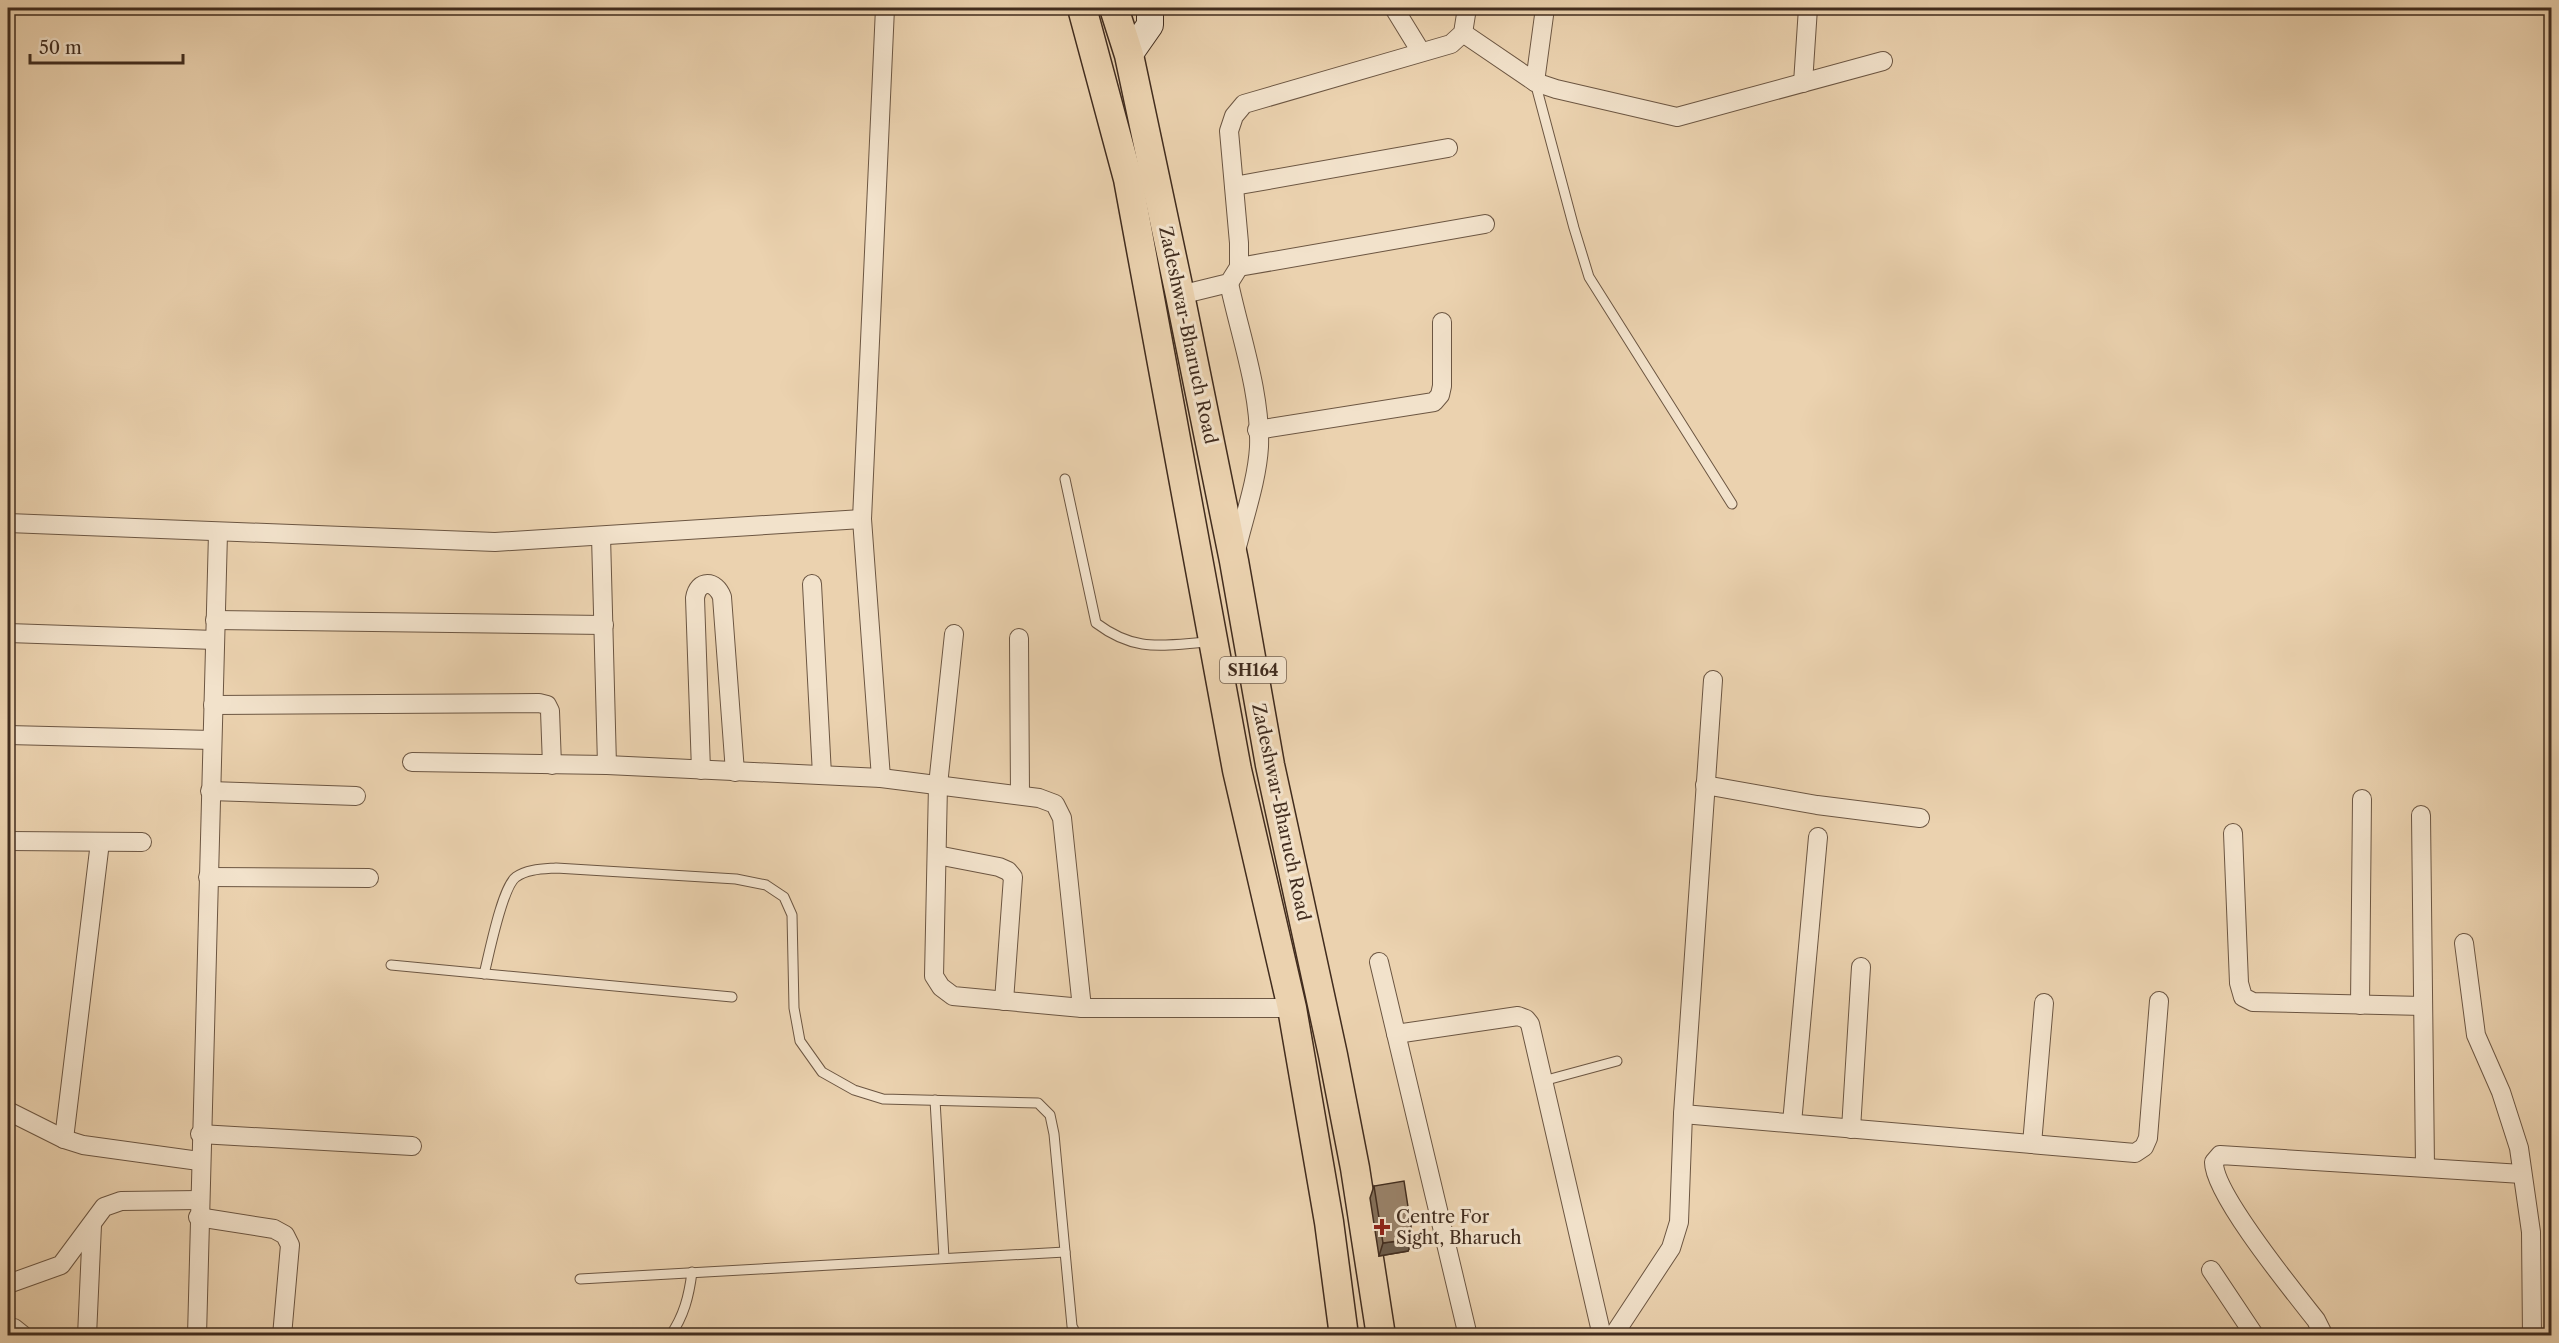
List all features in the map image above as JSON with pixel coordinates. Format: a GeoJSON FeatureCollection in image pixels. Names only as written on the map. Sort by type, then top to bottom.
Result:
{"type":"FeatureCollection","features":[{"type":"Feature","properties":{"kind":"main road","name":"Zadeshwar-Bharuch Road"},"geometry":{"type":"LineString","coordinates":[[1082,8],[1128,179],[1237,770],[1292,1008],[1329,1222],[1343,1335]]}},
{"type":"Feature","properties":{"kind":"main road","name":"Zadeshwar-Bharuch Road"},"geometry":{"type":"LineString","coordinates":[[1114,8],[1129,55],[1234,561],[1270,765],[1355,1168],[1381,1335]]}},
{"type":"Feature","properties":{"kind":"street"},"geometry":{"type":"LineString","coordinates":[[881,778],[862,519],[885,8]]}},
{"type":"Feature","properties":{"kind":"street"},"geometry":{"type":"LineString","coordinates":[[1129,55],[1150,25],[1150,8]]}},
{"type":"Feature","properties":{"kind":"street"},"geometry":{"type":"LineString","coordinates":[[1394,8],[1421,52]]}},
{"type":"Feature","properties":{"kind":"street"},"geometry":{"type":"LineString","coordinates":[[1180,296],[1229,283],[1239,267],[1229,130],[1234,116],[1244,104],[1452,44],[1463,33],[1467,8]]}},
{"type":"Feature","properties":{"kind":"street"},"geometry":{"type":"LineString","coordinates":[[1535,82],[1545,8]]}},
{"type":"Feature","properties":{"kind":"street"},"geometry":{"type":"LineString","coordinates":[[1803,83],[1808,8]]}},
{"type":"Feature","properties":{"kind":"street"},"geometry":{"type":"LineString","coordinates":[[1463,33],[1535,82],[1677,117],[1883,61]]}},
{"type":"Feature","properties":{"kind":"street"},"geometry":{"type":"LineString","coordinates":[[1234,186],[1448,148]]}},
{"type":"Feature","properties":{"kind":"street"},"geometry":{"type":"LineString","coordinates":[[1239,267],[1485,224]]}},
{"type":"Feature","properties":{"kind":"street"},"geometry":{"type":"LineString","coordinates":[[1229,283],[1254,395],[1259,446],[1252,489],[1234,561]]}},
{"type":"Feature","properties":{"kind":"street"},"geometry":{"type":"LineString","coordinates":[[1257,430],[1434,402],[1440,395],[1442,386],[1442,322]]}},
{"type":"Feature","properties":{"kind":"street"},"geometry":{"type":"LineString","coordinates":[[8,523],[218,533],[495,542],[862,519]]}},
{"type":"Feature","properties":{"kind":"street"},"geometry":{"type":"LineString","coordinates":[[197,1335],[199,1161],[218,533]]}},
{"type":"Feature","properties":{"kind":"street"},"geometry":{"type":"LineString","coordinates":[[601,537],[606,765]]}},
{"type":"Feature","properties":{"kind":"street"},"geometry":{"type":"LineString","coordinates":[[701,770],[695,598],[696,590],[703,584],[713,584],[719,588],[722,597],[735,771]]}},
{"type":"Feature","properties":{"kind":"street"},"geometry":{"type":"LineString","coordinates":[[812,584],[822,775]]}},
{"type":"Feature","properties":{"kind":"street"},"geometry":{"type":"LineString","coordinates":[[215,620],[604,625]]}},
{"type":"Feature","properties":{"kind":"street"},"geometry":{"type":"LineString","coordinates":[[8,633],[214,640]]}},
{"type":"Feature","properties":{"kind":"street"},"geometry":{"type":"LineString","coordinates":[[954,634],[938,785],[934,976],[941,987],[953,996],[1082,1008],[1292,1008]]}},
{"type":"Feature","properties":{"kind":"street"},"geometry":{"type":"LineString","coordinates":[[1019,638],[1020,795]]}},
{"type":"Feature","properties":{"kind":"street"},"geometry":{"type":"LineString","coordinates":[[1613,1335],[1677,1236],[1683,1114],[1713,680]]}},
{"type":"Feature","properties":{"kind":"street"},"geometry":{"type":"LineString","coordinates":[[213,705],[539,703],[547,705],[550,711],[552,765]]}},
{"type":"Feature","properties":{"kind":"street"},"geometry":{"type":"LineString","coordinates":[[8,735],[212,740]]}},
{"type":"Feature","properties":{"kind":"street"},"geometry":{"type":"LineString","coordinates":[[412,762],[606,765],[881,778],[1039,798],[1054,804],[1062,818],[1082,1008]]}},
{"type":"Feature","properties":{"kind":"street"},"geometry":{"type":"LineString","coordinates":[[1705,785],[1817,805],[1920,818]]}},
{"type":"Feature","properties":{"kind":"street"},"geometry":{"type":"LineString","coordinates":[[210,791],[356,796]]}},
{"type":"Feature","properties":{"kind":"street"},"geometry":{"type":"LineString","coordinates":[[2360,1005],[2362,799]]}},
{"type":"Feature","properties":{"kind":"street"},"geometry":{"type":"LineString","coordinates":[[2421,815],[2425,1167]]}},
{"type":"Feature","properties":{"kind":"street"},"geometry":{"type":"LineString","coordinates":[[2233,833],[2239,983],[2243,997],[2253,1002],[2423,1006]]}},
{"type":"Feature","properties":{"kind":"street"},"geometry":{"type":"LineString","coordinates":[[1792,1124],[1818,837]]}},
{"type":"Feature","properties":{"kind":"street"},"geometry":{"type":"LineString","coordinates":[[8,842],[142,842]]}},
{"type":"Feature","properties":{"kind":"street"},"geometry":{"type":"LineString","coordinates":[[64,1139],[100,842]]}},
{"type":"Feature","properties":{"kind":"street"},"geometry":{"type":"LineString","coordinates":[[937,855],[999,867],[1008,871],[1013,877],[1004,1000]]}},
{"type":"Feature","properties":{"kind":"street"},"geometry":{"type":"LineString","coordinates":[[207,877],[369,878]]}},
{"type":"Feature","properties":{"kind":"street"},"geometry":{"type":"LineString","coordinates":[[2464,943],[2476,1035],[2514,1127],[2531,1232],[2532,1335]]}},
{"type":"Feature","properties":{"kind":"street"},"geometry":{"type":"LineString","coordinates":[[1378,962],[1468,1335]]}},
{"type":"Feature","properties":{"kind":"street"},"geometry":{"type":"LineString","coordinates":[[1851,1129],[1861,967]]}},
{"type":"Feature","properties":{"kind":"street"},"geometry":{"type":"LineString","coordinates":[[1683,1114],[2135,1153],[2144,1147],[2148,1138],[2159,1001]]}},
{"type":"Feature","properties":{"kind":"street"},"geometry":{"type":"LineString","coordinates":[[2032,1144],[2044,1004]]}},
{"type":"Feature","properties":{"kind":"street"},"geometry":{"type":"LineString","coordinates":[[1396,1034],[1518,1016],[1526,1019],[1530,1024],[1602,1335]]}},
{"type":"Feature","properties":{"kind":"street"},"geometry":{"type":"LineString","coordinates":[[8,1111],[64,1139],[83,1145],[199,1161]]}},
{"type":"Feature","properties":{"kind":"street"},"geometry":{"type":"LineString","coordinates":[[200,1134],[412,1146]]}},
{"type":"Feature","properties":{"kind":"street"},"geometry":{"type":"LineString","coordinates":[[2325,1335],[2248,1230],[2216,1177],[2215,1159],[2227,1153],[2522,1174]]}},
{"type":"Feature","properties":{"kind":"street"},"geometry":{"type":"LineString","coordinates":[[8,1284],[61,1265],[104,1207],[121,1201],[198,1209],[285,1234],[290,1245],[282,1335]]}},
{"type":"Feature","properties":{"kind":"street"},"geometry":{"type":"LineString","coordinates":[[87,1335],[92,1223]]}},
{"type":"Feature","properties":{"kind":"street"},"geometry":{"type":"LineString","coordinates":[[2211,1270],[2254,1335]]}},
{"type":"Feature","properties":{"kind":"street"},"geometry":{"type":"LineString","coordinates":[[8,1327],[24,1335]]}},
{"type":"Feature","properties":{"kind":"lane"},"geometry":{"type":"LineString","coordinates":[[1535,82],[1589,277],[1732,504]]}},
{"type":"Feature","properties":{"kind":"lane"},"geometry":{"type":"LineString","coordinates":[[1065,479],[1096,623],[1116,638],[1145,646],[1214,642]]}},
{"type":"Feature","properties":{"kind":"lane"},"geometry":{"type":"LineString","coordinates":[[484,974],[504,897],[514,878],[532,870],[556,868],[736,879],[766,885],[784,897],[792,915],[794,1008],[800,1041],[822,1072],[855,1089],[883,1099],[1038,1103],[1050,1115],[1054,1134],[1072,1326],[1077,1335]]}},
{"type":"Feature","properties":{"kind":"lane"},"geometry":{"type":"LineString","coordinates":[[391,965],[732,997]]}},
{"type":"Feature","properties":{"kind":"lane"},"geometry":{"type":"LineString","coordinates":[[1543,1081],[1617,1061]]}},
{"type":"Feature","properties":{"kind":"lane"},"geometry":{"type":"LineString","coordinates":[[934,1100],[944,1258]]}},
{"type":"Feature","properties":{"kind":"lane"},"geometry":{"type":"LineString","coordinates":[[580,1279],[1065,1252]]}},
{"type":"Feature","properties":{"kind":"lane"},"geometry":{"type":"LineString","coordinates":[[670,1335],[679,1323],[689,1296],[692,1272]]}},
{"type":"Feature","properties":{"kind":"building"},"geometry":{"type":"Polygon","coordinates":[[[1404,1181],[1413,1239],[1383,1243],[1374,1186],[1404,1181]]]}},
{"type":"Feature","properties":{"kind":"place","name":"Centre For Sight, Bharuch"},"geometry":{"type":"Point","coordinates":[1382,1227]}}]}
